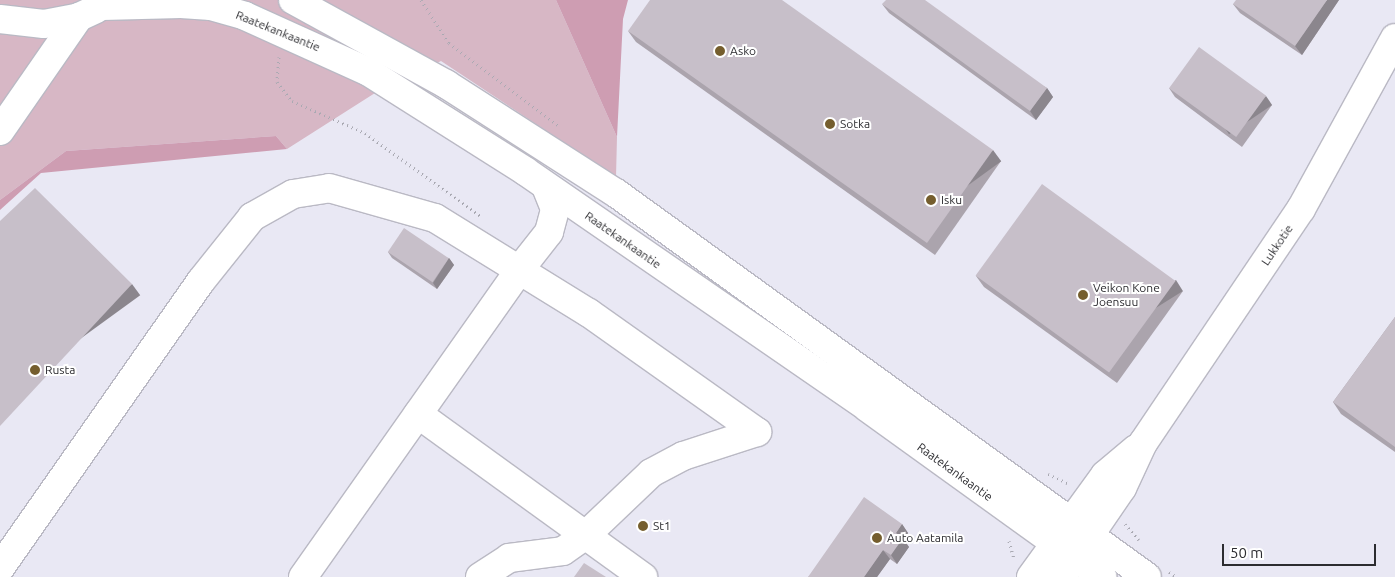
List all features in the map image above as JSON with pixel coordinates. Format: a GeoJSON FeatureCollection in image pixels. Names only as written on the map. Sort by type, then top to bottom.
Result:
{"type":"FeatureCollection","features":[{"type":"Feature","properties":{"kind":"main road","name":"Raatekankaantie"},"geometry":{"type":"LineString","coordinates":[[293,0],[446,84],[616,193],[1070,547],[1102,577]]}},
{"type":"Feature","properties":{"kind":"main road","name":"Raatekankaantie"},"geometry":{"type":"LineString","coordinates":[[0,19],[44,24],[97,8],[181,4],[211,6],[246,16],[367,71],[459,127],[1070,547],[1147,577]]}},
{"type":"Feature","properties":{"kind":"main road"},"geometry":{"type":"LineString","coordinates":[[0,131],[97,8]]}},
{"type":"Feature","properties":{"kind":"main road","name":"Lukkotie"},"geometry":{"type":"LineString","coordinates":[[1031,577],[1070,547],[1105,475],[1142,443],[1301,209],[1395,38]]}},
{"type":"Feature","properties":{"kind":"main road"},"geometry":{"type":"LineString","coordinates":[[303,577],[520,269],[549,232],[554,209],[546,186]]}},
{"type":"Feature","properties":{"kind":"main road"},"geometry":{"type":"LineString","coordinates":[[0,568],[201,281],[252,217],[293,194],[329,188],[435,218],[589,313],[757,432],[683,456],[651,473],[586,534],[563,551],[509,558],[480,577]]}},
{"type":"Feature","properties":{"kind":"main road"},"geometry":{"type":"LineString","coordinates":[[418,414],[643,577]]}},
{"type":"Feature","properties":{"kind":"path"},"geometry":{"type":"LineString","coordinates":[[421,0],[450,43],[559,126]]}},
{"type":"Feature","properties":{"kind":"path"},"geometry":{"type":"LineString","coordinates":[[281,54],[276,71],[277,82],[292,101],[365,133],[487,221]]}},
{"type":"Feature","properties":{"kind":"shaded area"},"geometry":{"type":"Polygon","coordinates":[[[0,0],[556,0],[617,137],[616,177],[441,61],[375,93],[287,149],[276,136],[66,151],[0,200],[0,0]]]}},
{"type":"Feature","properties":{"kind":"shaded area"},"geometry":{"type":"Polygon","coordinates":[[[556,0],[628,0],[623,19],[617,137],[556,0]]]}},
{"type":"Feature","properties":{"kind":"shaded area"},"geometry":{"type":"Polygon","coordinates":[[[276,136],[287,149],[41,173],[0,210],[0,200],[66,151],[276,136]]]}},
{"type":"Feature","properties":{"kind":"building"},"geometry":{"type":"Polygon","coordinates":[[[650,0],[782,0],[993,150],[927,243],[628,31],[650,0]]]}},
{"type":"Feature","properties":{"kind":"building"},"geometry":{"type":"Polygon","coordinates":[[[886,0],[925,0],[1047,88],[1030,111],[882,4],[886,0]]]}},
{"type":"Feature","properties":{"kind":"building"},"geometry":{"type":"Polygon","coordinates":[[[1236,0],[1327,0],[1295,46],[1233,4],[1236,0]]]}},
{"type":"Feature","properties":{"kind":"building"},"geometry":{"type":"Polygon","coordinates":[[[1199,47],[1266,96],[1236,137],[1169,88],[1199,47]]]}},
{"type":"Feature","properties":{"kind":"building"},"geometry":{"type":"Polygon","coordinates":[[[1042,184],[1175,281],[1109,372],[976,275],[1042,184]]]}},
{"type":"Feature","properties":{"kind":"building","name":"Rusta"},"geometry":{"type":"Polygon","coordinates":[[[35,188],[132,284],[0,426],[0,221],[35,188]]]}},
{"type":"Feature","properties":{"kind":"building"},"geometry":{"type":"Polygon","coordinates":[[[404,228],[449,258],[433,282],[388,252],[404,228]]]}},
{"type":"Feature","properties":{"kind":"building"},"geometry":{"type":"Polygon","coordinates":[[[1395,317],[1395,447],[1333,402],[1395,317]]]}},
{"type":"Feature","properties":{"kind":"building","name":"Auto Aatamila"},"geometry":{"type":"Polygon","coordinates":[[[864,497],[902,524],[896,533],[903,538],[891,555],[883,550],[864,577],[808,577],[864,497]]]}},
{"type":"Feature","properties":{"kind":"building"},"geometry":{"type":"Polygon","coordinates":[[[584,563],[606,577],[574,577],[584,563]]]}},
{"type":"Feature","properties":{"kind":"place","name":"Asko"},"geometry":{"type":"Point","coordinates":[720,51]}},
{"type":"Feature","properties":{"kind":"place","name":"Sotka"},"geometry":{"type":"Point","coordinates":[830,124]}},
{"type":"Feature","properties":{"kind":"place","name":"Isku"},"geometry":{"type":"Point","coordinates":[931,200]}},
{"type":"Feature","properties":{"kind":"place","name":"Veikon Kone Joensuu"},"geometry":{"type":"Point","coordinates":[1083,295]}},
{"type":"Feature","properties":{"kind":"place","name":"Rusta"},"geometry":{"type":"Point","coordinates":[35,370]}},
{"type":"Feature","properties":{"kind":"place","name":"St1"},"geometry":{"type":"Point","coordinates":[643,526]}},
{"type":"Feature","properties":{"kind":"place","name":"Auto Aatamila"},"geometry":{"type":"Point","coordinates":[877,538]}}]}
